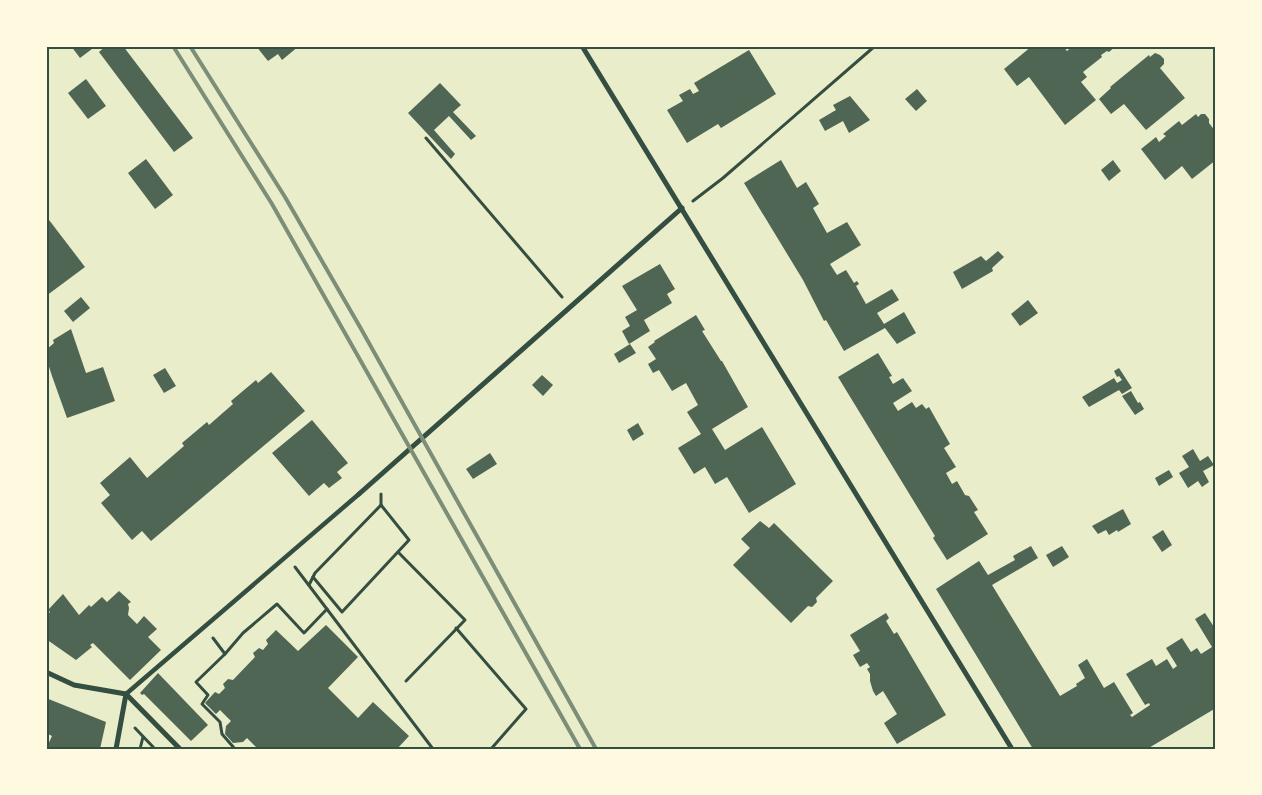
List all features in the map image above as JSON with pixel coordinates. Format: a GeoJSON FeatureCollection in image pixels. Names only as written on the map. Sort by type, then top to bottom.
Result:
{"type":"FeatureCollection","features":[{"type":"Feature","properties":{"kind":"street"},"geometry":{"type":"LineString","coordinates":[[582,46],[1012,749]]}},
{"type":"Feature","properties":{"kind":"street"},"geometry":{"type":"LineString","coordinates":[[116,749],[126,694],[382,474],[682,208]]}},
{"type":"Feature","properties":{"kind":"street"},"geometry":{"type":"LineString","coordinates":[[46,672],[74,685],[126,694],[180,749]]}},
{"type":"Feature","properties":{"kind":"path"},"geometry":{"type":"LineString","coordinates":[[682,208],[723,178],[875,46]]}},
{"type":"Feature","properties":{"kind":"path"},"geometry":{"type":"LineString","coordinates":[[426,138],[570,307]]}},
{"type":"Feature","properties":{"kind":"path"},"geometry":{"type":"LineString","coordinates":[[313,577],[342,612],[409,540],[381,505],[382,474]]}},
{"type":"Feature","properties":{"kind":"path"},"geometry":{"type":"LineString","coordinates":[[309,585],[315,573],[381,505]]}},
{"type":"Feature","properties":{"kind":"path"},"geometry":{"type":"LineString","coordinates":[[398,552],[465,620],[406,681]]}},
{"type":"Feature","properties":{"kind":"path"},"geometry":{"type":"LineString","coordinates":[[287,556],[433,749]]}},
{"type":"Feature","properties":{"kind":"path"},"geometry":{"type":"LineString","coordinates":[[235,749],[222,734],[220,722],[202,704],[208,696],[196,682],[225,654],[243,633],[277,604],[304,633],[327,610]]}},
{"type":"Feature","properties":{"kind":"path"},"geometry":{"type":"LineString","coordinates":[[205,626],[225,654]]}},
{"type":"Feature","properties":{"kind":"path"},"geometry":{"type":"LineString","coordinates":[[456,628],[526,709],[491,749]]}},
{"type":"Feature","properties":{"kind":"path"},"geometry":{"type":"LineString","coordinates":[[122,714],[155,749]]}},
{"type":"Feature","properties":{"kind":"path"},"geometry":{"type":"LineString","coordinates":[[140,749],[144,737]]}},
{"type":"Feature","properties":{"kind":"building"},"geometry":{"type":"Polygon","coordinates":[[[71,46],[96,46],[80,58],[71,46]]]}},
{"type":"Feature","properties":{"kind":"building"},"geometry":{"type":"Polygon","coordinates":[[[106,46],[123,46],[193,138],[174,152],[99,52],[106,46]]]}},
{"type":"Feature","properties":{"kind":"building"},"geometry":{"type":"Polygon","coordinates":[[[256,46],[299,46],[282,60],[278,54],[268,61],[256,46]]]}},
{"type":"Feature","properties":{"kind":"building"},"geometry":{"type":"Polygon","coordinates":[[[1032,46],[1063,46],[1067,51],[1073,46],[1116,46],[1109,52],[1107,51],[1101,55],[1102,57],[1083,72],[1087,77],[1081,82],[1096,100],[1065,125],[1029,77],[1017,86],[1004,69],[1032,46]]]}},
{"type":"Feature","properties":{"kind":"building"},"geometry":{"type":"Polygon","coordinates":[[[749,50],[776,94],[721,128],[718,124],[687,143],[667,110],[683,101],[679,95],[690,89],[693,94],[699,91],[694,83],[749,50]]]}},
{"type":"Feature","properties":{"kind":"building"},"geometry":{"type":"Polygon","coordinates":[[[1155,53],[1164,59],[1164,64],[1160,68],[1185,98],[1146,130],[1124,104],[1111,114],[1099,99],[1110,87],[1149,55],[1150,57],[1155,53]]]}},
{"type":"Feature","properties":{"kind":"building"},"geometry":{"type":"Polygon","coordinates":[[[86,79],[106,106],[88,119],[68,93],[86,79]]]}},
{"type":"Feature","properties":{"kind":"building"},"geometry":{"type":"Polygon","coordinates":[[[440,83],[461,105],[453,112],[476,136],[471,140],[449,116],[434,130],[455,154],[451,159],[408,113],[440,83]]]}},
{"type":"Feature","properties":{"kind":"building"},"geometry":{"type":"Polygon","coordinates":[[[917,89],[927,101],[916,111],[905,99],[917,89]]]}},
{"type":"Feature","properties":{"kind":"building"},"geometry":{"type":"Polygon","coordinates":[[[850,96],[870,120],[849,133],[843,121],[825,131],[819,120],[836,110],[833,105],[850,96]]]}},
{"type":"Feature","properties":{"kind":"building"},"geometry":{"type":"Polygon","coordinates":[[[1196,114],[1198,117],[1201,114],[1205,114],[1216,132],[1216,160],[1192,179],[1182,166],[1165,180],[1141,149],[1156,137],[1159,142],[1166,136],[1163,134],[1179,121],[1182,125],[1196,114]]]}},
{"type":"Feature","properties":{"kind":"building"},"geometry":{"type":"Polygon","coordinates":[[[146,159],[173,195],[155,209],[128,173],[146,159]]]}},
{"type":"Feature","properties":{"kind":"building"},"geometry":{"type":"Polygon","coordinates":[[[781,160],[797,188],[806,182],[819,204],[813,208],[827,233],[847,222],[861,245],[830,264],[837,275],[846,270],[854,283],[857,281],[859,284],[856,286],[866,304],[892,289],[899,300],[877,313],[884,324],[904,312],[916,333],[897,344],[885,328],[844,351],[826,320],[824,321],[803,280],[744,183],[781,160]]]}},
{"type":"Feature","properties":{"kind":"building"},"geometry":{"type":"Polygon","coordinates":[[[1113,160],[1121,171],[1109,181],[1101,170],[1113,160]]]}},
{"type":"Feature","properties":{"kind":"building"},"geometry":{"type":"Polygon","coordinates":[[[46,216],[85,267],[46,296],[46,216]]]}},
{"type":"Feature","properties":{"kind":"building"},"geometry":{"type":"Polygon","coordinates":[[[998,251],[1004,257],[992,268],[993,271],[962,289],[953,272],[981,256],[986,261],[998,251]]]}},
{"type":"Feature","properties":{"kind":"building"},"geometry":{"type":"Polygon","coordinates":[[[660,264],[675,289],[667,294],[672,303],[644,320],[650,331],[629,344],[622,331],[630,326],[625,317],[637,310],[622,286],[660,264]]]}},
{"type":"Feature","properties":{"kind":"building"},"geometry":{"type":"Polygon","coordinates":[[[81,297],[90,308],[73,322],[64,311],[81,297]]]}},
{"type":"Feature","properties":{"kind":"building"},"geometry":{"type":"Polygon","coordinates":[[[1028,300],[1038,313],[1020,326],[1011,314],[1028,300]]]}},
{"type":"Feature","properties":{"kind":"building"},"geometry":{"type":"Polygon","coordinates":[[[696,315],[705,330],[702,331],[722,361],[748,407],[712,429],[725,450],[762,427],[796,484],[749,513],[727,477],[715,484],[705,467],[694,474],[678,448],[701,434],[687,412],[698,405],[686,383],[672,391],[659,370],[653,373],[648,364],[656,359],[648,347],[654,341],[696,315]]]}},
{"type":"Feature","properties":{"kind":"building"},"geometry":{"type":"Polygon","coordinates":[[[71,329],[86,373],[103,367],[115,401],[67,418],[46,357],[46,350],[54,343],[53,340],[71,329]]]}},
{"type":"Feature","properties":{"kind":"building"},"geometry":{"type":"Polygon","coordinates":[[[630,344],[636,353],[619,363],[614,354],[630,344]]]}},
{"type":"Feature","properties":{"kind":"building"},"geometry":{"type":"Polygon","coordinates":[[[878,353],[892,376],[889,377],[893,384],[903,378],[912,391],[893,403],[898,411],[912,402],[916,408],[922,404],[926,409],[929,407],[950,444],[944,448],[956,467],[946,473],[952,484],[957,481],[965,495],[969,496],[978,510],[974,512],[988,534],[947,560],[933,538],[935,536],[838,377],[878,353]]]}},
{"type":"Feature","properties":{"kind":"building"},"geometry":{"type":"Polygon","coordinates":[[[165,368],[176,386],[164,393],[153,375],[165,368]]]}},
{"type":"Feature","properties":{"kind":"building"},"geometry":{"type":"Polygon","coordinates":[[[1119,368],[1132,388],[1122,394],[1119,390],[1089,407],[1082,397],[1114,378],[1117,383],[1122,380],[1119,376],[1117,377],[1114,371],[1119,368]]]}},
{"type":"Feature","properties":{"kind":"building"},"geometry":{"type":"Polygon","coordinates":[[[271,372],[305,411],[151,541],[142,531],[132,540],[101,503],[110,495],[100,483],[130,457],[147,478],[184,446],[182,443],[207,422],[209,425],[233,404],[231,401],[256,380],[258,383],[271,372]]]}},
{"type":"Feature","properties":{"kind":"building"},"geometry":{"type":"Polygon","coordinates":[[[542,375],[553,385],[543,396],[532,385],[542,375]]]}},
{"type":"Feature","properties":{"kind":"building"},"geometry":{"type":"Polygon","coordinates":[[[1131,391],[1144,409],[1135,415],[1122,396],[1131,391]]]}},
{"type":"Feature","properties":{"kind":"building"},"geometry":{"type":"Polygon","coordinates":[[[312,420],[348,463],[337,472],[342,478],[329,488],[324,483],[309,496],[272,453],[312,420]]]}},
{"type":"Feature","properties":{"kind":"building"},"geometry":{"type":"Polygon","coordinates":[[[638,423],[644,434],[633,441],[627,430],[638,423]]]}},
{"type":"Feature","properties":{"kind":"building"},"geometry":{"type":"Polygon","coordinates":[[[1193,449],[1200,461],[1208,456],[1214,465],[1203,471],[1209,482],[1202,487],[1198,481],[1188,488],[1179,473],[1189,467],[1182,456],[1193,449]]]}},
{"type":"Feature","properties":{"kind":"building"},"geometry":{"type":"Polygon","coordinates":[[[490,453],[497,464],[473,479],[466,469],[490,453]]]}},
{"type":"Feature","properties":{"kind":"building"},"geometry":{"type":"Polygon","coordinates":[[[1169,470],[1173,477],[1159,486],[1155,478],[1169,470]]]}},
{"type":"Feature","properties":{"kind":"building"},"geometry":{"type":"Polygon","coordinates":[[[1123,509],[1131,524],[1118,532],[1117,530],[1109,535],[1106,530],[1098,534],[1092,526],[1123,509]]]}},
{"type":"Feature","properties":{"kind":"building"},"geometry":{"type":"Polygon","coordinates":[[[760,521],[769,528],[774,523],[833,581],[816,598],[817,602],[812,607],[808,606],[791,623],[733,565],[750,548],[741,539],[760,521]]]}},
{"type":"Feature","properties":{"kind":"building"},"geometry":{"type":"Polygon","coordinates":[[[1163,530],[1172,545],[1162,552],[1152,537],[1163,530]]]}},
{"type":"Feature","properties":{"kind":"building"},"geometry":{"type":"Polygon","coordinates":[[[1031,546],[1038,558],[992,585],[1060,696],[1077,686],[1076,684],[1085,678],[1078,665],[1087,659],[1104,688],[1114,682],[1133,713],[1130,715],[1132,717],[1150,705],[1149,703],[1145,705],[1126,674],[1152,659],[1156,666],[1167,659],[1173,669],[1177,666],[1166,648],[1182,638],[1191,652],[1197,648],[1201,654],[1212,647],[1195,619],[1205,613],[1216,630],[1216,708],[1147,749],[1033,749],[936,589],[979,561],[988,575],[1015,560],[1013,556],[1031,546]]]}},
{"type":"Feature","properties":{"kind":"building"},"geometry":{"type":"Polygon","coordinates":[[[1062,546],[1069,557],[1053,567],[1046,555],[1062,546]]]}},
{"type":"Feature","properties":{"kind":"building"},"geometry":{"type":"Polygon","coordinates":[[[119,591],[131,602],[128,604],[128,615],[137,624],[144,616],[157,629],[148,637],[161,650],[130,680],[93,643],[90,645],[92,647],[76,660],[46,639],[46,617],[50,612],[48,610],[63,594],[79,615],[89,605],[91,607],[102,597],[107,602],[119,591]]]}},
{"type":"Feature","properties":{"kind":"building"},"geometry":{"type":"Polygon","coordinates":[[[886,613],[889,618],[886,621],[894,634],[897,632],[946,715],[897,744],[884,723],[897,714],[883,691],[876,696],[873,691],[870,674],[867,669],[870,667],[867,663],[860,667],[853,655],[860,651],[850,635],[886,613]]]}},
{"type":"Feature","properties":{"kind":"building"},"geometry":{"type":"Polygon","coordinates":[[[326,625],[358,657],[328,688],[358,718],[373,702],[409,736],[397,749],[258,749],[247,738],[243,742],[233,743],[225,734],[226,726],[231,721],[220,710],[216,714],[205,703],[215,692],[219,694],[225,688],[223,684],[228,679],[233,680],[255,657],[253,653],[259,648],[263,650],[268,644],[266,640],[276,630],[298,651],[326,625]]]}},
{"type":"Feature","properties":{"kind":"building"},"geometry":{"type":"Polygon","coordinates":[[[158,673],[208,725],[191,741],[144,694],[140,693],[158,673]]]}},
{"type":"Feature","properties":{"kind":"building"},"geometry":{"type":"Polygon","coordinates":[[[46,698],[106,722],[100,749],[46,749],[52,736],[46,733],[46,698]]]}},
{"type":"Feature","properties":{"kind":"railway"},"geometry":{"type":"LineString","coordinates":[[173,46],[272,204],[580,749]]}},
{"type":"Feature","properties":{"kind":"railway"},"geometry":{"type":"LineString","coordinates":[[190,46],[285,197],[360,327],[596,749]]}}]}
